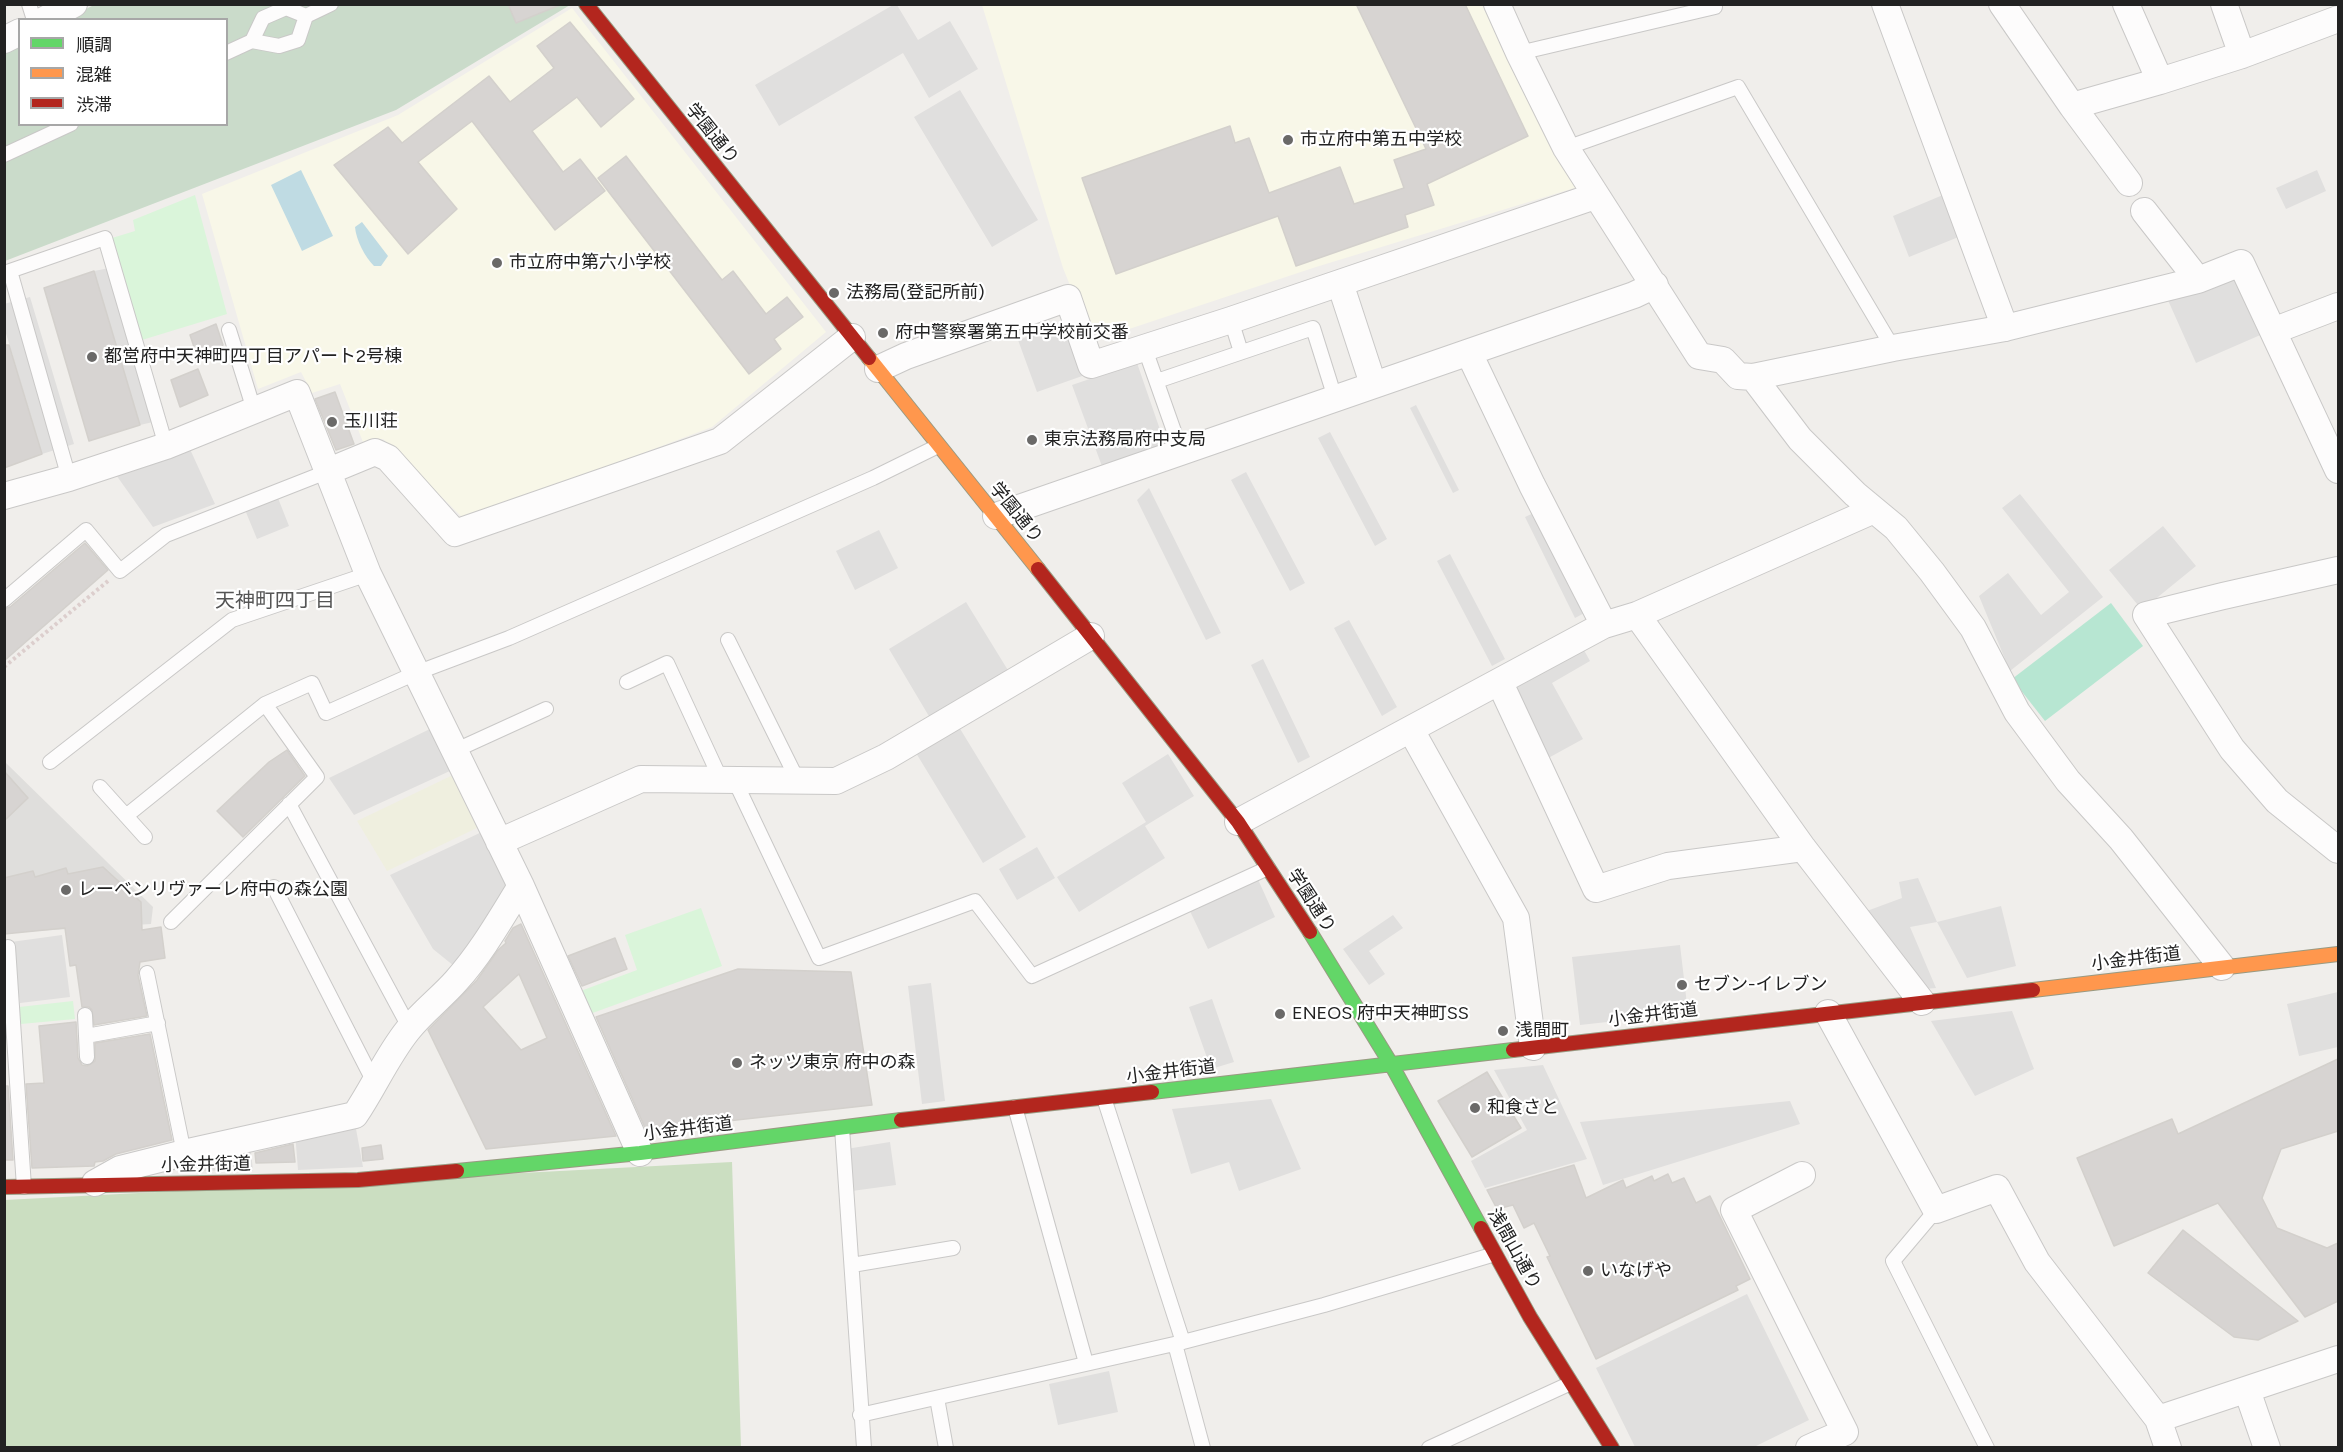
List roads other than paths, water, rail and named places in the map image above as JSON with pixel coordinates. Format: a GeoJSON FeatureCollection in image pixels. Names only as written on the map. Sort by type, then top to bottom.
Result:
{"type":"FeatureCollection","features":[{"type":"Feature","properties":{"kind":"main road","name":"学園通り"},"geometry":{"type":"LineString","coordinates":[[586,4],[1238,822],[1317,943],[1391,1064]]}},
{"type":"Feature","properties":{"kind":"main road","name":"小金井街道"},"geometry":{"type":"LineString","coordinates":[[4,1187],[358,1180],[640,1153],[1015,1107],[2338,954]]}},
{"type":"Feature","properties":{"kind":"main road","name":"浅間山通り"},"geometry":{"type":"LineString","coordinates":[[1391,1064],[1530,1317],[1612,1448]]}},
{"type":"Feature","properties":{"kind":"street"},"geometry":{"type":"LineString","coordinates":[[48,18],[74,4]]}},
{"type":"Feature","properties":{"kind":"street"},"geometry":{"type":"LineString","coordinates":[[1497,4],[1566,148],[1699,356],[1723,360],[1738,376],[1753,377],[2005,328],[2198,280],[2241,263],[2338,470]]}},
{"type":"Feature","properties":{"kind":"street"},"geometry":{"type":"LineString","coordinates":[[1885,4],[2005,328]]}},
{"type":"Feature","properties":{"kind":"street"},"geometry":{"type":"LineString","coordinates":[[2002,4],[2072,106],[2129,183]]}},
{"type":"Feature","properties":{"kind":"street"},"geometry":{"type":"LineString","coordinates":[[2126,4],[2160,81]]}},
{"type":"Feature","properties":{"kind":"street"},"geometry":{"type":"LineString","coordinates":[[2224,4],[2242,55]]}},
{"type":"Feature","properties":{"kind":"street"},"geometry":{"type":"LineString","coordinates":[[2072,106],[2242,55],[2338,20]]}},
{"type":"Feature","properties":{"kind":"street"},"geometry":{"type":"LineString","coordinates":[[4,40],[18,33]]}},
{"type":"Feature","properties":{"kind":"street"},"geometry":{"type":"LineString","coordinates":[[878,369],[906,356],[1068,298],[1091,365],[1145,349],[1595,196]]}},
{"type":"Feature","properties":{"kind":"street"},"geometry":{"type":"LineString","coordinates":[[2144,211],[2198,280]]}},
{"type":"Feature","properties":{"kind":"street"},"geometry":{"type":"LineString","coordinates":[[1340,283],[1373,384]]}},
{"type":"Feature","properties":{"kind":"street"},"geometry":{"type":"LineString","coordinates":[[996,516],[1373,384],[1469,353],[1634,295],[1655,285]]}},
{"type":"Feature","properties":{"kind":"street"},"geometry":{"type":"LineString","coordinates":[[2273,331],[2338,306]]}},
{"type":"Feature","properties":{"kind":"street"},"geometry":{"type":"LineString","coordinates":[[329,471],[375,452],[388,458],[455,533],[720,441],[852,337]]}},
{"type":"Feature","properties":{"kind":"street"},"geometry":{"type":"LineString","coordinates":[[1469,353],[1532,485],[1604,625]]}},
{"type":"Feature","properties":{"kind":"street"},"geometry":{"type":"LineString","coordinates":[[1753,377],[1800,439],[1896,528],[1973,628],[2017,712],[2068,781],[2121,839],[2222,967]]}},
{"type":"Feature","properties":{"kind":"street"},"geometry":{"type":"LineString","coordinates":[[4,496],[69,478],[166,446],[297,393],[368,574],[521,886],[640,1153]]}},
{"type":"Feature","properties":{"kind":"street"},"geometry":{"type":"LineString","coordinates":[[1238,822],[1604,625],[1637,615],[1874,510]]}},
{"type":"Feature","properties":{"kind":"street"},"geometry":{"type":"LineString","coordinates":[[2338,570],[2146,615],[2232,749],[2277,801],[2338,850]]}},
{"type":"Feature","properties":{"kind":"street"},"geometry":{"type":"LineString","coordinates":[[1637,615],[1803,848],[1922,1002]]}},
{"type":"Feature","properties":{"kind":"street"},"geometry":{"type":"LineString","coordinates":[[499,842],[641,779],[836,780],[886,757],[1091,636]]}},
{"type":"Feature","properties":{"kind":"street"},"geometry":{"type":"LineString","coordinates":[[1500,683],[1596,889],[1668,866],[1803,848]]}},
{"type":"Feature","properties":{"kind":"street"},"geometry":{"type":"LineString","coordinates":[[1411,729],[1516,918],[1533,1047]]}},
{"type":"Feature","properties":{"kind":"street"},"geometry":{"type":"LineString","coordinates":[[91,1185],[120,1169],[355,1115],[375,1084],[390,1054],[409,1028],[457,981],[487,941],[521,886]]}},
{"type":"Feature","properties":{"kind":"street"},"geometry":{"type":"LineString","coordinates":[[1828,1013],[1936,1210],[1997,1188],[2037,1262],[2158,1419],[2168,1448]]}},
{"type":"Feature","properties":{"kind":"street"},"geometry":{"type":"LineString","coordinates":[[1802,1175],[1734,1210],[1849,1440],[1809,1448]]}},
{"type":"Feature","properties":{"kind":"street"},"geometry":{"type":"LineString","coordinates":[[2158,1419],[2338,1359]]}},
{"type":"Feature","properties":{"kind":"street"},"geometry":{"type":"LineString","coordinates":[[2247,1390],[2267,1448]]}},
{"type":"Feature","properties":{"kind":"lane"},"geometry":{"type":"LineString","coordinates":[[228,52],[252,41],[279,46],[298,40],[306,16],[330,4]]}},
{"type":"Feature","properties":{"kind":"lane"},"geometry":{"type":"LineString","coordinates":[[1519,53],[1715,7]]}},
{"type":"Feature","properties":{"kind":"lane"},"geometry":{"type":"LineString","coordinates":[[252,41],[263,18],[286,8],[306,16]]}},
{"type":"Feature","properties":{"kind":"lane"},"geometry":{"type":"LineString","coordinates":[[1566,148],[1738,87],[1893,348]]}},
{"type":"Feature","properties":{"kind":"lane"},"geometry":{"type":"LineString","coordinates":[[4,155],[67,126]]}},
{"type":"Feature","properties":{"kind":"lane"},"geometry":{"type":"LineString","coordinates":[[69,478],[7,272],[105,238],[166,446]]}},
{"type":"Feature","properties":{"kind":"lane"},"geometry":{"type":"LineString","coordinates":[[1231,320],[1241,352]]}},
{"type":"Feature","properties":{"kind":"lane"},"geometry":{"type":"LineString","coordinates":[[1156,381],[1313,328],[1335,398]]}},
{"type":"Feature","properties":{"kind":"lane"},"geometry":{"type":"LineString","coordinates":[[228,330],[254,410]]}},
{"type":"Feature","properties":{"kind":"lane"},"geometry":{"type":"LineString","coordinates":[[1145,349],[1181,451]]}},
{"type":"Feature","properties":{"kind":"lane"},"geometry":{"type":"LineString","coordinates":[[126,816],[265,704],[312,683],[326,713],[416,673],[508,638],[873,478],[938,446]]}},
{"type":"Feature","properties":{"kind":"lane"},"geometry":{"type":"LineString","coordinates":[[4,600],[86,530],[120,571],[166,535],[329,471]]}},
{"type":"Feature","properties":{"kind":"lane"},"geometry":{"type":"LineString","coordinates":[[50,762],[232,620],[368,574]]}},
{"type":"Feature","properties":{"kind":"lane"},"geometry":{"type":"LineString","coordinates":[[728,640],[798,781]]}},
{"type":"Feature","properties":{"kind":"lane"},"geometry":{"type":"LineString","coordinates":[[627,682],[667,663],[819,958],[975,901],[1032,976],[1268,868]]}},
{"type":"Feature","properties":{"kind":"lane"},"geometry":{"type":"LineString","coordinates":[[171,922],[316,777],[265,704]]}},
{"type":"Feature","properties":{"kind":"lane"},"geometry":{"type":"LineString","coordinates":[[454,751],[546,710]]}},
{"type":"Feature","properties":{"kind":"lane"},"geometry":{"type":"LineString","coordinates":[[100,787],[145,837]]}},
{"type":"Feature","properties":{"kind":"lane"},"geometry":{"type":"LineString","coordinates":[[289,804],[409,1028]]}},
{"type":"Feature","properties":{"kind":"lane"},"geometry":{"type":"LineString","coordinates":[[274,887],[375,1084]]}},
{"type":"Feature","properties":{"kind":"lane"},"geometry":{"type":"LineString","coordinates":[[8,947],[24,1187]]}},
{"type":"Feature","properties":{"kind":"lane"},"geometry":{"type":"LineString","coordinates":[[147,973],[184,1153]]}},
{"type":"Feature","properties":{"kind":"lane"},"geometry":{"type":"LineString","coordinates":[[85,1016],[87,1057]]}},
{"type":"Feature","properties":{"kind":"lane"},"geometry":{"type":"LineString","coordinates":[[86,1036],[158,1023]]}},
{"type":"Feature","properties":{"kind":"lane"},"geometry":{"type":"LineString","coordinates":[[1104,1098],[1179,1343],[1203,1448]]}},
{"type":"Feature","properties":{"kind":"lane"},"geometry":{"type":"LineString","coordinates":[[1015,1107],[1086,1363]]}},
{"type":"Feature","properties":{"kind":"lane"},"geometry":{"type":"LineString","coordinates":[[842,1128],[864,1448]]}},
{"type":"Feature","properties":{"kind":"lane"},"geometry":{"type":"LineString","coordinates":[[1936,1210],[1893,1261],[1987,1448]]}},
{"type":"Feature","properties":{"kind":"lane"},"geometry":{"type":"LineString","coordinates":[[852,1265],[953,1248]]}},
{"type":"Feature","properties":{"kind":"lane"},"geometry":{"type":"LineString","coordinates":[[860,1415],[1179,1343],[1324,1305],[1495,1254]]}},
{"type":"Feature","properties":{"kind":"lane"},"geometry":{"type":"LineString","coordinates":[[1429,1448],[1572,1382]]}},
{"type":"Feature","properties":{"kind":"lane"},"geometry":{"type":"LineString","coordinates":[[937,1398],[946,1448]]}},
{"type":"Feature","properties":{"kind":"water"},"geometry":{"type":"Polygon","coordinates":[[[301,170],[333,236],[302,251],[271,185],[301,170]]]}},
{"type":"Feature","properties":{"kind":"water"},"geometry":{"type":"Polygon","coordinates":[[[362,222],[388,256],[381,266],[374,266],[359,243],[355,227],[362,222]]]}},
{"type":"Feature","properties":{"kind":"place","name":"市立府中第五中学校"},"geometry":{"type":"Point","coordinates":[1288,140]}},
{"type":"Feature","properties":{"kind":"place","name":"市立府中第六小学校"},"geometry":{"type":"Point","coordinates":[497,263]}},
{"type":"Feature","properties":{"kind":"place","name":"法務局(登記所前)"},"geometry":{"type":"Point","coordinates":[834,293]}},
{"type":"Feature","properties":{"kind":"place","name":"府中警察署第五中学校前交番"},"geometry":{"type":"Point","coordinates":[883,333]}},
{"type":"Feature","properties":{"kind":"place","name":"都営府中天神町四丁目アパート2号棟"},"geometry":{"type":"Point","coordinates":[92,357]}},
{"type":"Feature","properties":{"kind":"place","name":"玉川荘"},"geometry":{"type":"Point","coordinates":[332,422]}},
{"type":"Feature","properties":{"kind":"place","name":"東京法務局府中支局"},"geometry":{"type":"Point","coordinates":[1032,440]}},
{"type":"Feature","properties":{"kind":"place","name":"レーベンリヴァーレ府中の森公園"},"geometry":{"type":"Point","coordinates":[66,890]}},
{"type":"Feature","properties":{"kind":"place","name":"セブン-イレブン"},"geometry":{"type":"Point","coordinates":[1682,985]}},
{"type":"Feature","properties":{"kind":"place","name":"ENEOS 府中天神町SS"},"geometry":{"type":"Point","coordinates":[1280,1014]}},
{"type":"Feature","properties":{"kind":"place","name":"浅間町"},"geometry":{"type":"Point","coordinates":[1503,1031]}},
{"type":"Feature","properties":{"kind":"place","name":"ネッツ東京 府中の森"},"geometry":{"type":"Point","coordinates":[737,1063]}},
{"type":"Feature","properties":{"kind":"place","name":"和食さと"},"geometry":{"type":"Point","coordinates":[1475,1108]}},
{"type":"Feature","properties":{"kind":"place","name":"いなげや"},"geometry":{"type":"Point","coordinates":[1588,1271]}},
{"type":"Feature","properties":{"kind":"district","name":"天神町四丁目"},"geometry":{"type":"Point","coordinates":[275,601]}}]}
